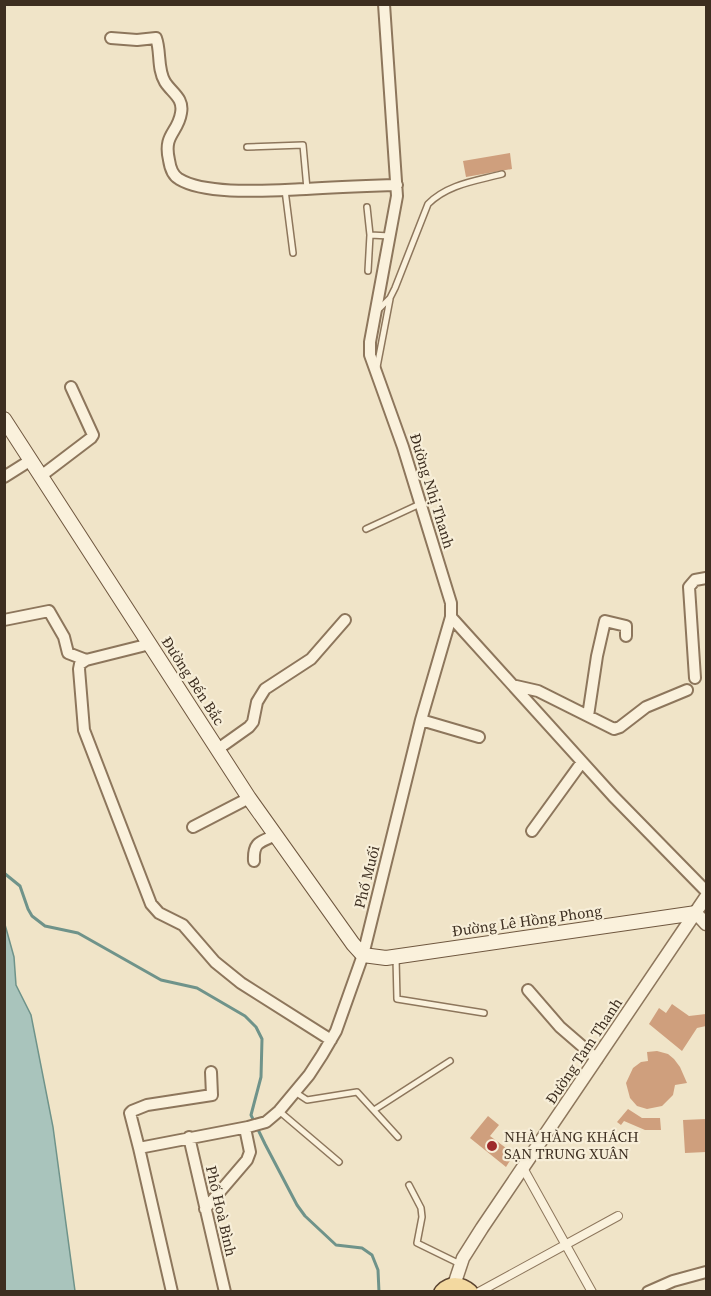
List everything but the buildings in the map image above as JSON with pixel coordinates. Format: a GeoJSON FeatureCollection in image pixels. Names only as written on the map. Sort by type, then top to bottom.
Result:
{"type":"FeatureCollection","features":[{"type":"Feature","properties":{"kind":"main road","name":"Đường Bến Bắc"},"geometry":{"type":"LineString","coordinates":[[4,419],[249,798],[363,955]]}},
{"type":"Feature","properties":{"kind":"main road","name":"Đường Lê Hồng Phong"},"geometry":{"type":"LineString","coordinates":[[363,955],[378,958],[396,956],[696,913]]}},
{"type":"Feature","properties":{"kind":"main road"},"geometry":{"type":"LineString","coordinates":[[448,1288],[463,1286],[470,1292]]}},
{"type":"Feature","properties":{"kind":"street","name":"Đường Nhị Thanh"},"geometry":{"type":"LineString","coordinates":[[384,4],[397,196],[370,342],[370,355],[403,447],[451,603],[451,617]]}},
{"type":"Feature","properties":{"kind":"street"},"geometry":{"type":"LineString","coordinates":[[111,38],[137,40],[156,38],[165,82],[182,105],[180,120],[167,142],[172,172],[178,178],[212,188],[247,191],[397,184]]}},
{"type":"Feature","properties":{"kind":"street"},"geometry":{"type":"LineString","coordinates":[[41,476],[93,435],[71,387]]}},
{"type":"Feature","properties":{"kind":"street"},"geometry":{"type":"LineString","coordinates":[[4,477],[31,460]]}},
{"type":"Feature","properties":{"kind":"street"},"geometry":{"type":"LineString","coordinates":[[695,678],[688,587],[695,580],[706,578]]}},
{"type":"Feature","properties":{"kind":"street"},"geometry":{"type":"LineString","coordinates":[[4,620],[49,611],[64,637],[68,653],[86,660]]}},
{"type":"Feature","properties":{"kind":"street"},"geometry":{"type":"LineString","coordinates":[[451,617],[516,686],[582,762],[706,891]]}},
{"type":"Feature","properties":{"kind":"street","name":"Phố Muối"},"geometry":{"type":"LineString","coordinates":[[247,1128],[266,1122],[279,1111],[309,1075],[336,1031],[363,955],[421,720],[451,617]]}},
{"type":"Feature","properties":{"kind":"street"},"geometry":{"type":"LineString","coordinates":[[218,749],[253,722],[258,702],[265,689],[310,659],[345,620]]}},
{"type":"Feature","properties":{"kind":"street"},"geometry":{"type":"LineString","coordinates":[[588,716],[605,621],[626,626],[626,636]]}},
{"type":"Feature","properties":{"kind":"street"},"geometry":{"type":"LineString","coordinates":[[150,644],[86,660],[80,664],[79,669],[84,730],[155,910],[183,925],[215,962],[241,983],[331,1040]]}},
{"type":"Feature","properties":{"kind":"street"},"geometry":{"type":"LineString","coordinates":[[516,686],[538,691],[610,728],[620,727],[641,710],[687,690]]}},
{"type":"Feature","properties":{"kind":"street"},"geometry":{"type":"LineString","coordinates":[[421,720],[479,737]]}},
{"type":"Feature","properties":{"kind":"street"},"geometry":{"type":"LineString","coordinates":[[532,831],[582,762]]}},
{"type":"Feature","properties":{"kind":"street"},"geometry":{"type":"LineString","coordinates":[[193,827],[249,798]]}},
{"type":"Feature","properties":{"kind":"street"},"geometry":{"type":"LineString","coordinates":[[254,861],[253,849],[256,845],[276,835]]}},
{"type":"Feature","properties":{"kind":"street","name":"Đường Tam Thanh"},"geometry":{"type":"LineString","coordinates":[[448,1288],[482,1228],[706,897]]}},
{"type":"Feature","properties":{"kind":"street"},"geometry":{"type":"LineString","coordinates":[[696,913],[706,924]]}},
{"type":"Feature","properties":{"kind":"street"},"geometry":{"type":"LineString","coordinates":[[528,990],[560,1027],[597,1059]]}},
{"type":"Feature","properties":{"kind":"street"},"geometry":{"type":"LineString","coordinates":[[172,1292],[130,1113],[147,1105],[212,1095],[211,1072]]}},
{"type":"Feature","properties":{"kind":"street"},"geometry":{"type":"LineString","coordinates":[[139,1148],[247,1128],[250,1152],[247,1160],[205,1209]]}},
{"type":"Feature","properties":{"kind":"street","name":"Phố Hoà Bình"},"geometry":{"type":"LineString","coordinates":[[189,1137],[225,1292]]}},
{"type":"Feature","properties":{"kind":"street"},"geometry":{"type":"LineString","coordinates":[[523,1168],[592,1292]]}},
{"type":"Feature","properties":{"kind":"street"},"geometry":{"type":"LineString","coordinates":[[479,1292],[618,1216]]}},
{"type":"Feature","properties":{"kind":"street"},"geometry":{"type":"LineString","coordinates":[[648,1292],[673,1281],[706,1272]]}},
{"type":"Feature","properties":{"kind":"lane"},"geometry":{"type":"LineString","coordinates":[[247,147],[303,145],[307,189]]}},
{"type":"Feature","properties":{"kind":"lane"},"geometry":{"type":"LineString","coordinates":[[376,373],[390,298],[428,204],[450,187],[502,174]]}},
{"type":"Feature","properties":{"kind":"lane"},"geometry":{"type":"LineString","coordinates":[[285,190],[293,253]]}},
{"type":"Feature","properties":{"kind":"lane"},"geometry":{"type":"LineString","coordinates":[[367,207],[370,235],[368,271]]}},
{"type":"Feature","properties":{"kind":"lane"},"geometry":{"type":"LineString","coordinates":[[370,235],[390,236]]}},
{"type":"Feature","properties":{"kind":"lane"},"geometry":{"type":"LineString","coordinates":[[375,313],[390,298]]}},
{"type":"Feature","properties":{"kind":"lane"},"geometry":{"type":"LineString","coordinates":[[366,529],[420,504]]}},
{"type":"Feature","properties":{"kind":"lane"},"geometry":{"type":"LineString","coordinates":[[396,956],[397,999],[484,1012]]}},
{"type":"Feature","properties":{"kind":"lane"},"geometry":{"type":"LineString","coordinates":[[374,1110],[450,1061]]}},
{"type":"Feature","properties":{"kind":"lane"},"geometry":{"type":"LineString","coordinates":[[295,1092],[307,1100],[357,1092],[398,1137]]}},
{"type":"Feature","properties":{"kind":"lane"},"geometry":{"type":"LineString","coordinates":[[279,1111],[339,1162]]}},
{"type":"Feature","properties":{"kind":"lane"},"geometry":{"type":"LineString","coordinates":[[409,1185],[421,1208],[422,1217],[417,1243],[461,1265]]}},
{"type":"Feature","properties":{"kind":"water"},"geometry":{"type":"Polygon","coordinates":[[[4,921],[14,957],[16,985],[31,1015],[53,1127],[75,1291],[5,1291],[4,921]]]}},
{"type":"Feature","properties":{"kind":"waterway"},"geometry":{"type":"LineString","coordinates":[[4,873],[20,886],[32,916],[45,926],[78,933],[161,980],[197,988],[245,1016],[256,1027],[262,1039],[261,1077],[251,1115],[297,1205],[305,1216],[336,1245],[362,1248],[372,1255],[378,1270],[379,1292]]}},
{"type":"Feature","properties":{"kind":"place","name":"NHÀ HÀNG KHÁCH SẠN TRUNG XUÂN"},"geometry":{"type":"Point","coordinates":[492,1146]}}]}
